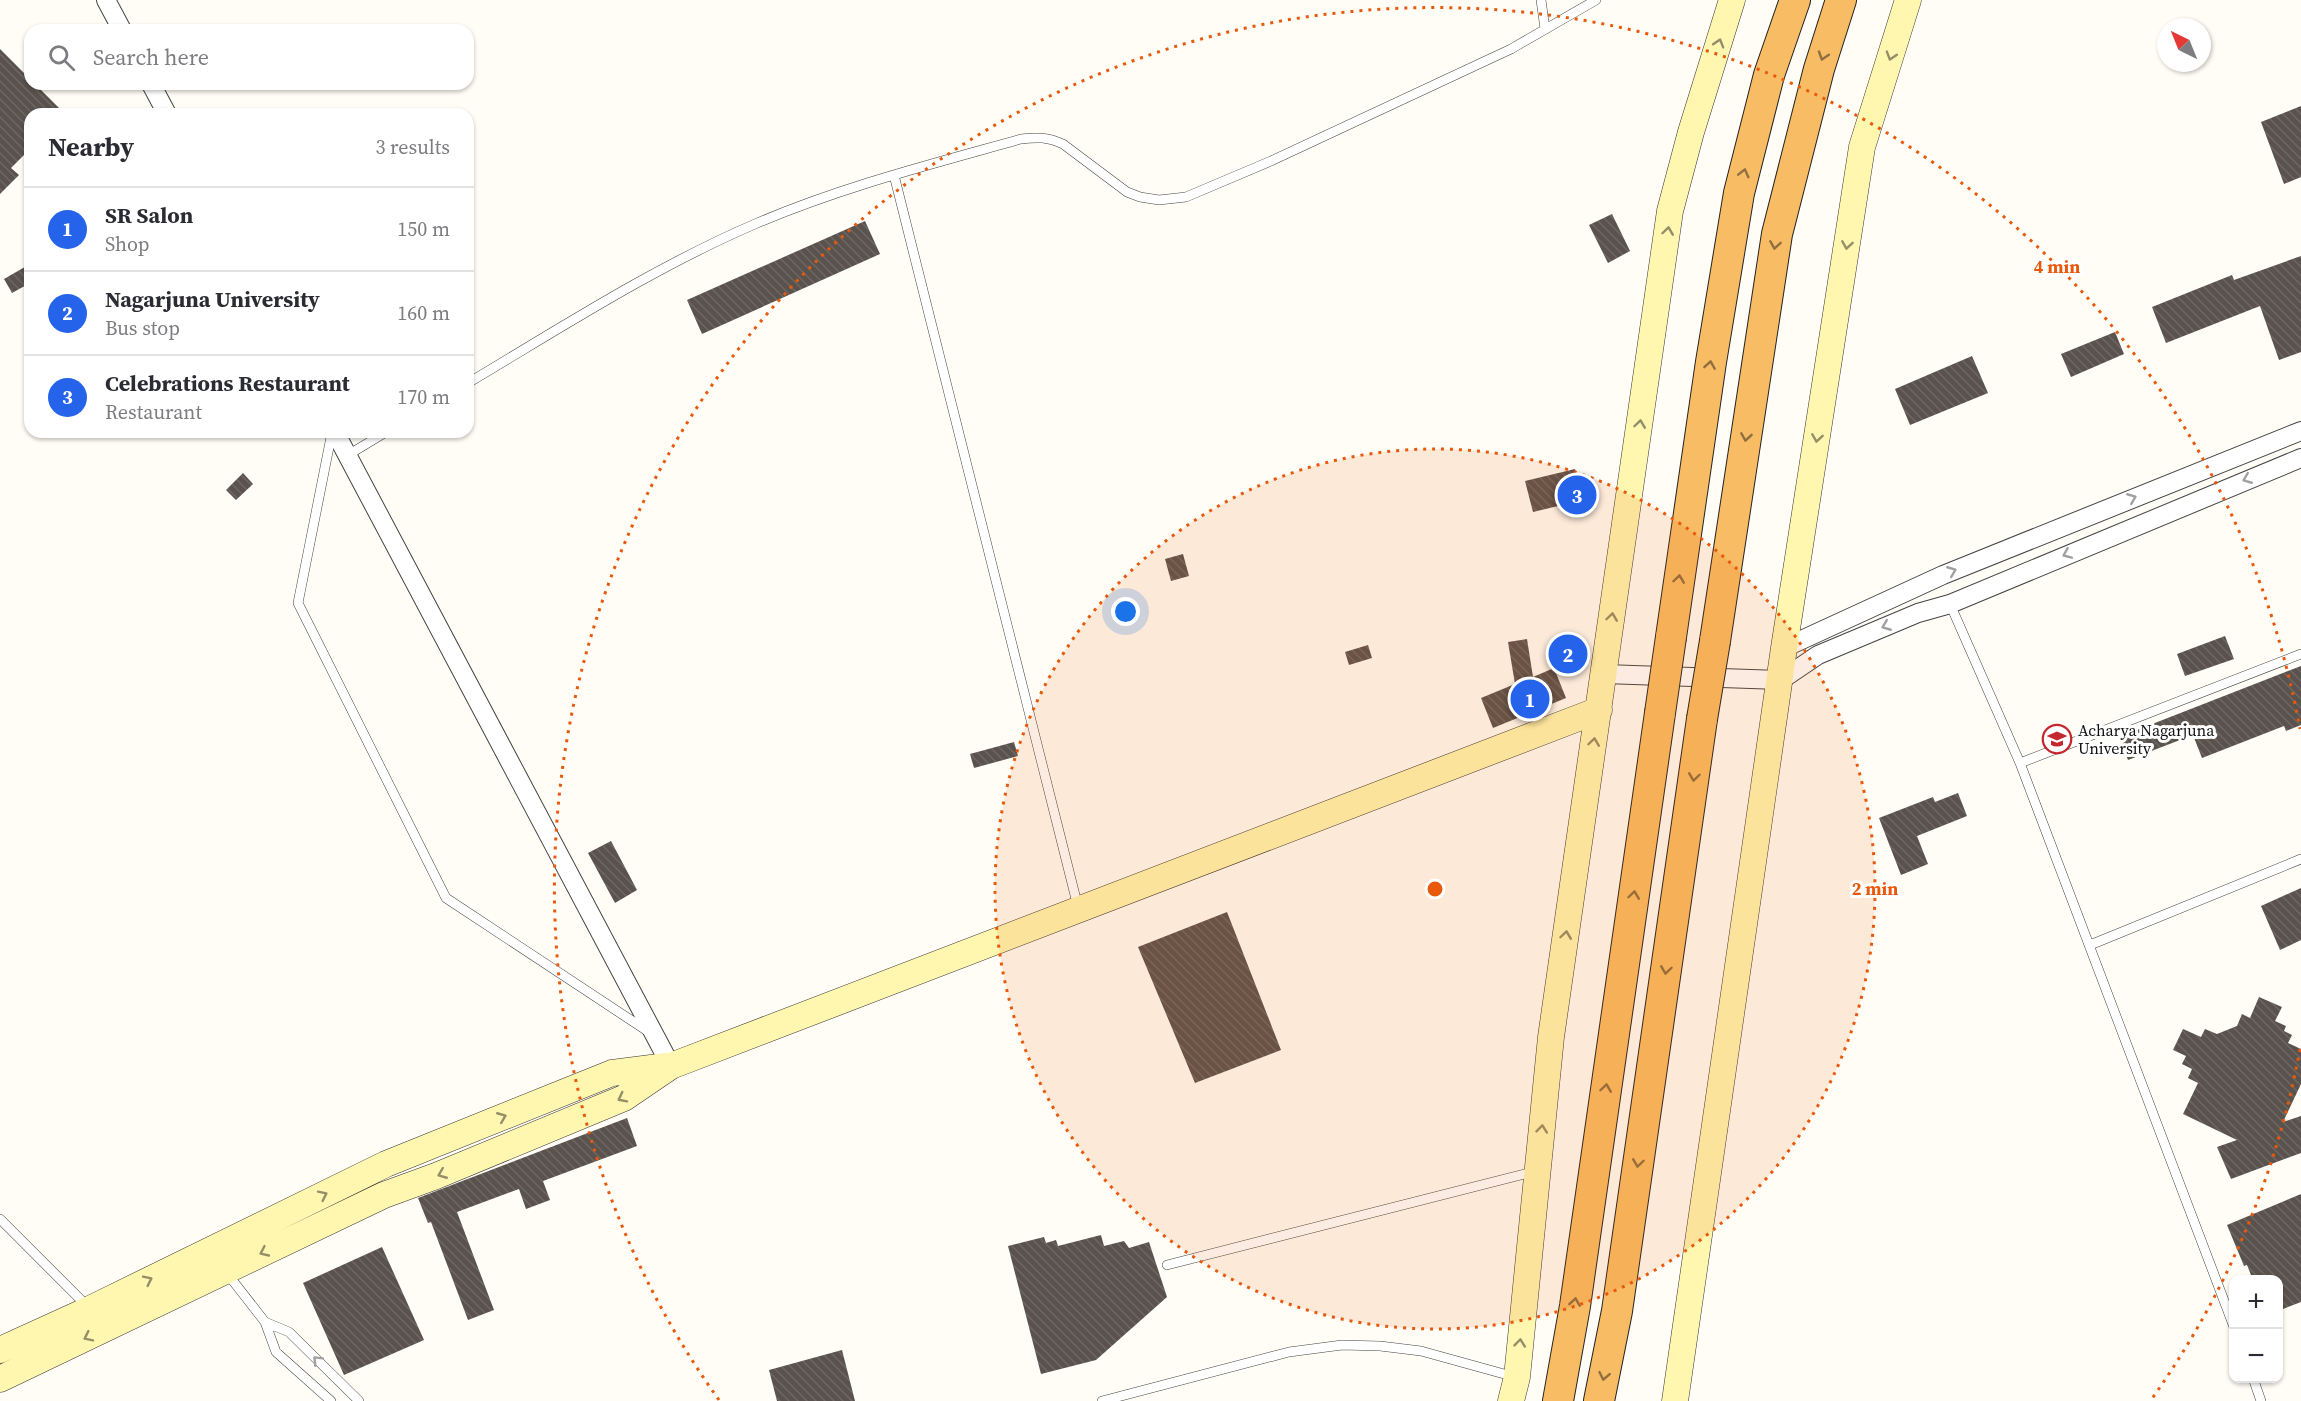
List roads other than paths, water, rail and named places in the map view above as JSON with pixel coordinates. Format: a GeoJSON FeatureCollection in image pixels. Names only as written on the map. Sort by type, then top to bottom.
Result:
{"type":"FeatureCollection","features":[{"type":"Feature","properties":{"kind":"highway"},"geometry":{"type":"LineString","coordinates":[[1558,1401],[1576,1294],[1711,362],[1738,194],[1769,75],[1795,0]]}},
{"type":"Feature","properties":{"kind":"highway"},"geometry":{"type":"LineString","coordinates":[[1599,1401],[1619,1299],[1702,719],[1777,234],[1819,69],[1841,0]]}},
{"type":"Feature","properties":{"kind":"main road"},"geometry":{"type":"LineString","coordinates":[[1514,1389],[1551,1037],[1670,211],[1691,132],[1732,0]]}},
{"type":"Feature","properties":{"kind":"main road"},"geometry":{"type":"LineString","coordinates":[[1676,1401],[1784,648],[1862,147],[1908,0]]}},
{"type":"Feature","properties":{"kind":"main road"},"geometry":{"type":"LineString","coordinates":[[0,1379],[384,1195],[436,1176],[624,1098],[671,1066],[1599,710]]}},
{"type":"Feature","properties":{"kind":"main road"},"geometry":{"type":"LineString","coordinates":[[0,1350],[90,1309],[386,1164],[612,1072],[671,1066]]}},
{"type":"Feature","properties":{"kind":"street"},"geometry":{"type":"LineString","coordinates":[[106,0],[119,24]]}},
{"type":"Feature","properties":{"kind":"street"},"geometry":{"type":"LineString","coordinates":[[154,90],[164,108]]}},
{"type":"Feature","properties":{"kind":"street"},"geometry":{"type":"LineString","coordinates":[[1784,648],[1943,575],[2301,430]]}},
{"type":"Feature","properties":{"kind":"street"},"geometry":{"type":"LineString","coordinates":[[338,438],[671,1066]]}},
{"type":"Feature","properties":{"kind":"street"},"geometry":{"type":"LineString","coordinates":[[1604,674],[1781,680],[1818,655],[1918,613],[1950,604],[2301,458]]}},
{"type":"Feature","properties":{"kind":"lane"},"geometry":{"type":"LineString","coordinates":[[1541,0],[1545,29]]}},
{"type":"Feature","properties":{"kind":"lane"},"geometry":{"type":"LineString","coordinates":[[474,379],[662,269],[755,224],[808,203],[894,175],[1021,139],[1038,137],[1051,138],[1063,144],[1127,192],[1159,200],[1186,197],[1281,156],[1511,49],[1596,0]]}},
{"type":"Feature","properties":{"kind":"lane"},"geometry":{"type":"LineString","coordinates":[[894,175],[1078,910]]}},
{"type":"Feature","properties":{"kind":"lane"},"geometry":{"type":"LineString","coordinates":[[333,438],[298,603],[446,898],[655,1036]]}},
{"type":"Feature","properties":{"kind":"lane"},"geometry":{"type":"LineString","coordinates":[[348,455],[376,438]]}},
{"type":"Feature","properties":{"kind":"lane"},"geometry":{"type":"LineString","coordinates":[[1950,604],[2020,763],[2229,1314]]}},
{"type":"Feature","properties":{"kind":"lane"},"geometry":{"type":"LineString","coordinates":[[2020,763],[2301,654]]}},
{"type":"Feature","properties":{"kind":"lane"},"geometry":{"type":"LineString","coordinates":[[2090,945],[2301,859]]}},
{"type":"Feature","properties":{"kind":"lane"},"geometry":{"type":"LineString","coordinates":[[1167,1265],[1538,1170]]}},
{"type":"Feature","properties":{"kind":"lane"},"geometry":{"type":"LineString","coordinates":[[0,1219],[90,1309]]}},
{"type":"Feature","properties":{"kind":"lane"},"geometry":{"type":"LineString","coordinates":[[224,1270],[265,1322],[276,1352],[331,1401]]}},
{"type":"Feature","properties":{"kind":"lane"},"geometry":{"type":"LineString","coordinates":[[265,1322],[289,1332],[358,1401]]}},
{"type":"Feature","properties":{"kind":"lane"},"geometry":{"type":"LineString","coordinates":[[1102,1401],[1289,1352],[1342,1344],[1421,1351],[1514,1389]]}},
{"type":"Feature","properties":{"kind":"lane"},"geometry":{"type":"LineString","coordinates":[[2255,1383],[2261,1401]]}},
{"type":"Feature","properties":{"kind":"place","name":"Celebrations Restaurant"},"geometry":{"type":"Point","coordinates":[1577,495]}},
{"type":"Feature","properties":{"kind":"place","name":"Nagarjuna University"},"geometry":{"type":"Point","coordinates":[1568,654]}},
{"type":"Feature","properties":{"kind":"place","name":"SR Salon"},"geometry":{"type":"Point","coordinates":[1530,699]}},
{"type":"Feature","properties":{"kind":"place","name":"Acharya Nagarjuna University"},"geometry":{"type":"Point","coordinates":[2057,739]}}]}
